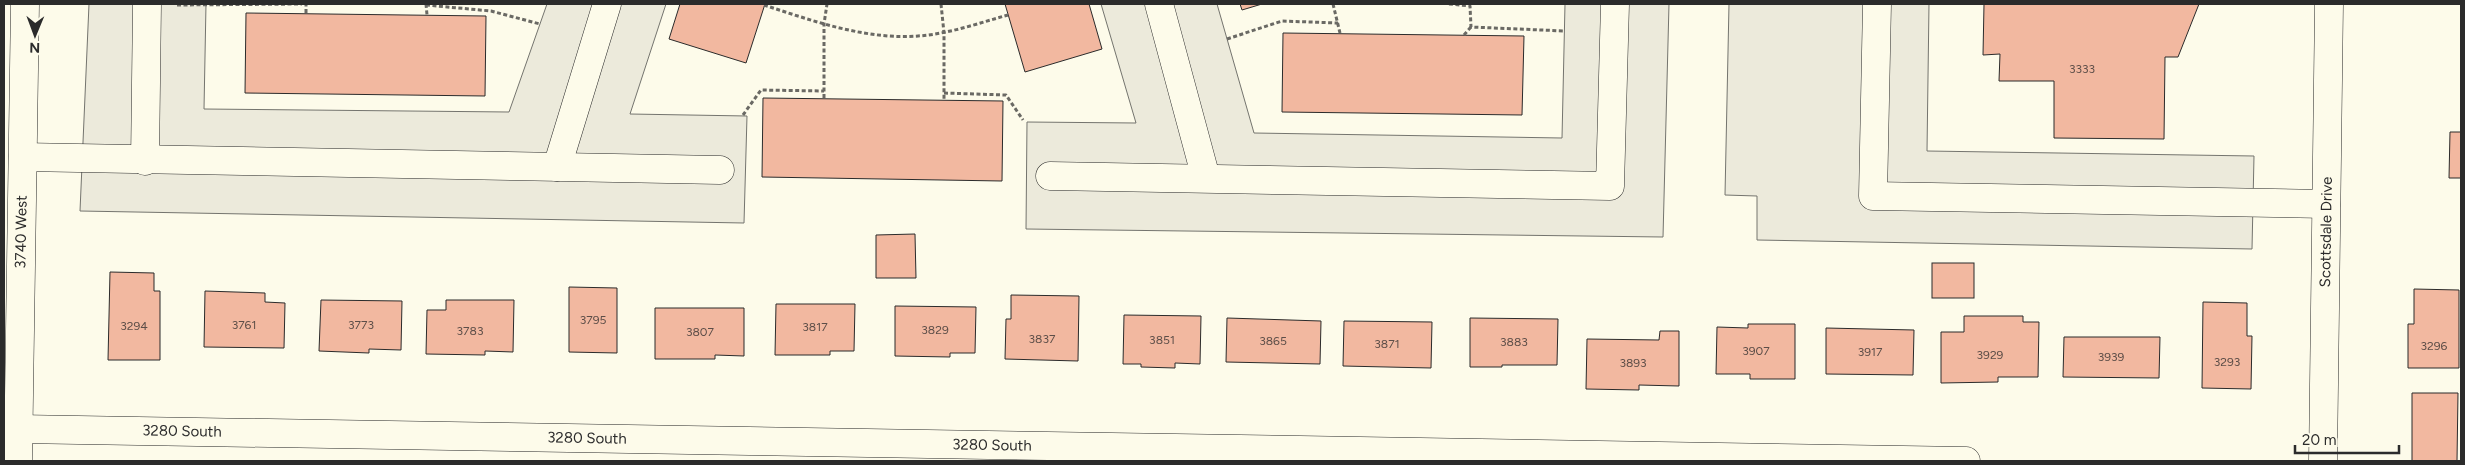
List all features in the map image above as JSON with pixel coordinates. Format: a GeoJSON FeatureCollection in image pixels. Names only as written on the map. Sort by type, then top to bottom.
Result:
{"type":"FeatureCollection","features":[{"type":"Feature","properties":{"kind":"street","name":"3740 West"},"geometry":{"type":"LineString","coordinates":[[18,461],[25,4]]}},
{"type":"Feature","properties":{"kind":"street"},"geometry":{"type":"LineString","coordinates":[[145,161],[148,4]]}},
{"type":"Feature","properties":{"kind":"street"},"geometry":{"type":"LineString","coordinates":[[557,167],[607,4]]}},
{"type":"Feature","properties":{"kind":"street"},"geometry":{"type":"LineString","coordinates":[[1160,4],[1206,178]]}},
{"type":"Feature","properties":{"kind":"street"},"geometry":{"type":"LineString","coordinates":[[1050,176],[1610,186],[1615,4]]}},
{"type":"Feature","properties":{"kind":"street"},"geometry":{"type":"LineString","coordinates":[[1876,4],[1873,196],[2326,204]]}},
{"type":"Feature","properties":{"kind":"street","name":"Scottsdale Drive"},"geometry":{"type":"LineString","coordinates":[[2323,461],[2329,4]]}},
{"type":"Feature","properties":{"kind":"street"},"geometry":{"type":"LineString","coordinates":[[23,157],[145,161],[720,170]]}},
{"type":"Feature","properties":{"kind":"street","name":"3280 South"},"geometry":{"type":"LineString","coordinates":[[19,429],[1966,461]]}},
{"type":"Feature","properties":{"kind":"path"},"geometry":{"type":"LineString","coordinates":[[208,5],[302,4]]}},
{"type":"Feature","properties":{"kind":"path"},"geometry":{"type":"LineString","coordinates":[[306,4],[306,13]]}},
{"type":"Feature","properties":{"kind":"path"},"geometry":{"type":"LineString","coordinates":[[426,15],[426,4],[491,11],[540,24]]}},
{"type":"Feature","properties":{"kind":"path"},"geometry":{"type":"LineString","coordinates":[[824,98],[824,24],[827,4]]}},
{"type":"Feature","properties":{"kind":"path"},"geometry":{"type":"LineString","coordinates":[[941,4],[944,33],[944,100]]}},
{"type":"Feature","properties":{"kind":"path"},"geometry":{"type":"LineString","coordinates":[[1333,4],[1340,33]]}},
{"type":"Feature","properties":{"kind":"path"},"geometry":{"type":"LineString","coordinates":[[1449,4],[1470,6],[1471,27],[1464,35]]}},
{"type":"Feature","properties":{"kind":"path"},"geometry":{"type":"LineString","coordinates":[[764,5],[824,24],[889,36],[918,36],[944,33],[1008,15]]}},
{"type":"Feature","properties":{"kind":"path"},"geometry":{"type":"LineString","coordinates":[[1227,39],[1282,21],[1338,23]]}},
{"type":"Feature","properties":{"kind":"path"},"geometry":{"type":"LineString","coordinates":[[1471,27],[1565,31]]}},
{"type":"Feature","properties":{"kind":"path"},"geometry":{"type":"LineString","coordinates":[[743,115],[761,90],[824,91]]}},
{"type":"Feature","properties":{"kind":"path"},"geometry":{"type":"LineString","coordinates":[[944,93],[1006,95],[1023,120]]}},
{"type":"Feature","properties":{"kind":"shaded area"},"geometry":{"type":"Polygon","coordinates":[[[89,4],[206,4],[204,109],[509,112],[547,4],[666,4],[630,114],[747,116],[744,223],[80,211],[89,4]]]}},
{"type":"Feature","properties":{"kind":"shaded area"},"geometry":{"type":"Polygon","coordinates":[[[1101,4],[1217,4],[1254,133],[1562,138],[1565,4],[1669,4],[1663,237],[1026,229],[1027,122],[1136,123],[1101,4]]]}},
{"type":"Feature","properties":{"kind":"shaded area"},"geometry":{"type":"Polygon","coordinates":[[[1729,4],[1929,4],[1927,151],[2254,156],[2252,249],[1757,240],[1757,196],[1725,195],[1729,4]]]}},
{"type":"Feature","properties":{"kind":"building"},"geometry":{"type":"Polygon","coordinates":[[[680,4],[765,4],[746,63],[669,39],[680,4]]]}},
{"type":"Feature","properties":{"kind":"building"},"geometry":{"type":"Polygon","coordinates":[[[1005,4],[1089,4],[1102,49],[1025,72],[1005,4]]]}},
{"type":"Feature","properties":{"kind":"building"},"geometry":{"type":"Polygon","coordinates":[[[1240,4],[1262,4],[1242,10],[1240,4]]]}},
{"type":"Feature","properties":{"kind":"building"},"geometry":{"type":"Polygon","coordinates":[[[1984,4],[2199,4],[2178,57],[2165,57],[2164,139],[2054,138],[2054,81],[1999,81],[2000,54],[1983,55],[1984,4]]]}},
{"type":"Feature","properties":{"kind":"building"},"geometry":{"type":"Polygon","coordinates":[[[246,13],[486,16],[485,96],[245,93],[246,13]]]}},
{"type":"Feature","properties":{"kind":"building"},"geometry":{"type":"Polygon","coordinates":[[[1283,33],[1524,36],[1522,115],[1282,112],[1283,33]]]}},
{"type":"Feature","properties":{"kind":"building"},"geometry":{"type":"Polygon","coordinates":[[[763,98],[1003,101],[1002,181],[762,177],[763,98]]]}},
{"type":"Feature","properties":{"kind":"building"},"geometry":{"type":"Polygon","coordinates":[[[2450,132],[2461,132],[2461,178],[2449,178],[2450,132]]]}},
{"type":"Feature","properties":{"kind":"building"},"geometry":{"type":"Polygon","coordinates":[[[915,234],[916,278],[876,278],[876,235],[915,234]]]}},
{"type":"Feature","properties":{"kind":"building"},"geometry":{"type":"Polygon","coordinates":[[[1932,263],[1974,263],[1974,298],[1932,298],[1932,263]]]}},
{"type":"Feature","properties":{"kind":"building"},"geometry":{"type":"Polygon","coordinates":[[[110,272],[154,273],[154,291],[160,291],[160,360],[108,360],[110,272]]]}},
{"type":"Feature","properties":{"kind":"building"},"geometry":{"type":"Polygon","coordinates":[[[569,287],[617,288],[617,353],[569,352],[569,287]]]}},
{"type":"Feature","properties":{"kind":"building"},"geometry":{"type":"Polygon","coordinates":[[[2414,289],[2459,290],[2459,368],[2408,368],[2408,324],[2414,324],[2414,289]]]}},
{"type":"Feature","properties":{"kind":"building"},"geometry":{"type":"Polygon","coordinates":[[[205,291],[265,293],[265,302],[285,303],[284,348],[204,347],[205,291]]]}},
{"type":"Feature","properties":{"kind":"building"},"geometry":{"type":"Polygon","coordinates":[[[1011,295],[1079,296],[1078,361],[1005,359],[1006,319],[1011,319],[1011,295]]]}},
{"type":"Feature","properties":{"kind":"building"},"geometry":{"type":"Polygon","coordinates":[[[321,300],[402,301],[401,350],[369,349],[369,353],[319,351],[321,300]]]}},
{"type":"Feature","properties":{"kind":"building"},"geometry":{"type":"Polygon","coordinates":[[[446,300],[514,300],[513,352],[485,351],[485,355],[426,354],[427,310],[446,310],[446,300]]]}},
{"type":"Feature","properties":{"kind":"building"},"geometry":{"type":"Polygon","coordinates":[[[2203,302],[2247,303],[2247,336],[2252,336],[2251,389],[2202,388],[2203,302]]]}},
{"type":"Feature","properties":{"kind":"building"},"geometry":{"type":"Polygon","coordinates":[[[776,304],[855,304],[854,351],[830,351],[830,355],[775,355],[776,304]]]}},
{"type":"Feature","properties":{"kind":"building"},"geometry":{"type":"Polygon","coordinates":[[[895,306],[976,307],[975,353],[950,353],[950,357],[895,356],[895,306]]]}},
{"type":"Feature","properties":{"kind":"building"},"geometry":{"type":"Polygon","coordinates":[[[655,308],[744,308],[744,356],[715,355],[715,359],[655,359],[655,308]]]}},
{"type":"Feature","properties":{"kind":"building"},"geometry":{"type":"Polygon","coordinates":[[[1124,315],[1201,316],[1200,364],[1175,363],[1175,368],[1141,367],[1141,364],[1123,364],[1124,315]]]}},
{"type":"Feature","properties":{"kind":"building"},"geometry":{"type":"Polygon","coordinates":[[[1964,316],[2023,316],[2023,322],[2039,322],[2038,377],[1998,377],[1998,382],[1941,383],[1941,332],[1964,332],[1964,316]]]}},
{"type":"Feature","properties":{"kind":"building"},"geometry":{"type":"Polygon","coordinates":[[[1227,318],[1321,321],[1320,364],[1226,362],[1227,318]]]}},
{"type":"Feature","properties":{"kind":"building"},"geometry":{"type":"Polygon","coordinates":[[[1470,318],[1558,319],[1557,365],[1470,367],[1470,318]]]}},
{"type":"Feature","properties":{"kind":"building"},"geometry":{"type":"Polygon","coordinates":[[[1344,321],[1432,322],[1431,368],[1343,366],[1344,321]]]}},
{"type":"Feature","properties":{"kind":"building"},"geometry":{"type":"Polygon","coordinates":[[[1748,324],[1795,324],[1795,379],[1750,379],[1750,374],[1716,374],[1717,327],[1748,328],[1748,324]]]}},
{"type":"Feature","properties":{"kind":"building"},"geometry":{"type":"Polygon","coordinates":[[[1826,328],[1914,330],[1913,375],[1826,374],[1826,328]]]}},
{"type":"Feature","properties":{"kind":"building"},"geometry":{"type":"Polygon","coordinates":[[[1660,331],[1679,331],[1679,386],[1639,385],[1639,390],[1586,389],[1587,339],[1659,340],[1660,331]]]}},
{"type":"Feature","properties":{"kind":"building"},"geometry":{"type":"Polygon","coordinates":[[[2064,337],[2160,337],[2159,378],[2063,377],[2064,337]]]}},
{"type":"Feature","properties":{"kind":"building"},"geometry":{"type":"Polygon","coordinates":[[[2412,393],[2458,393],[2457,461],[2412,461],[2412,393]]]}}]}
